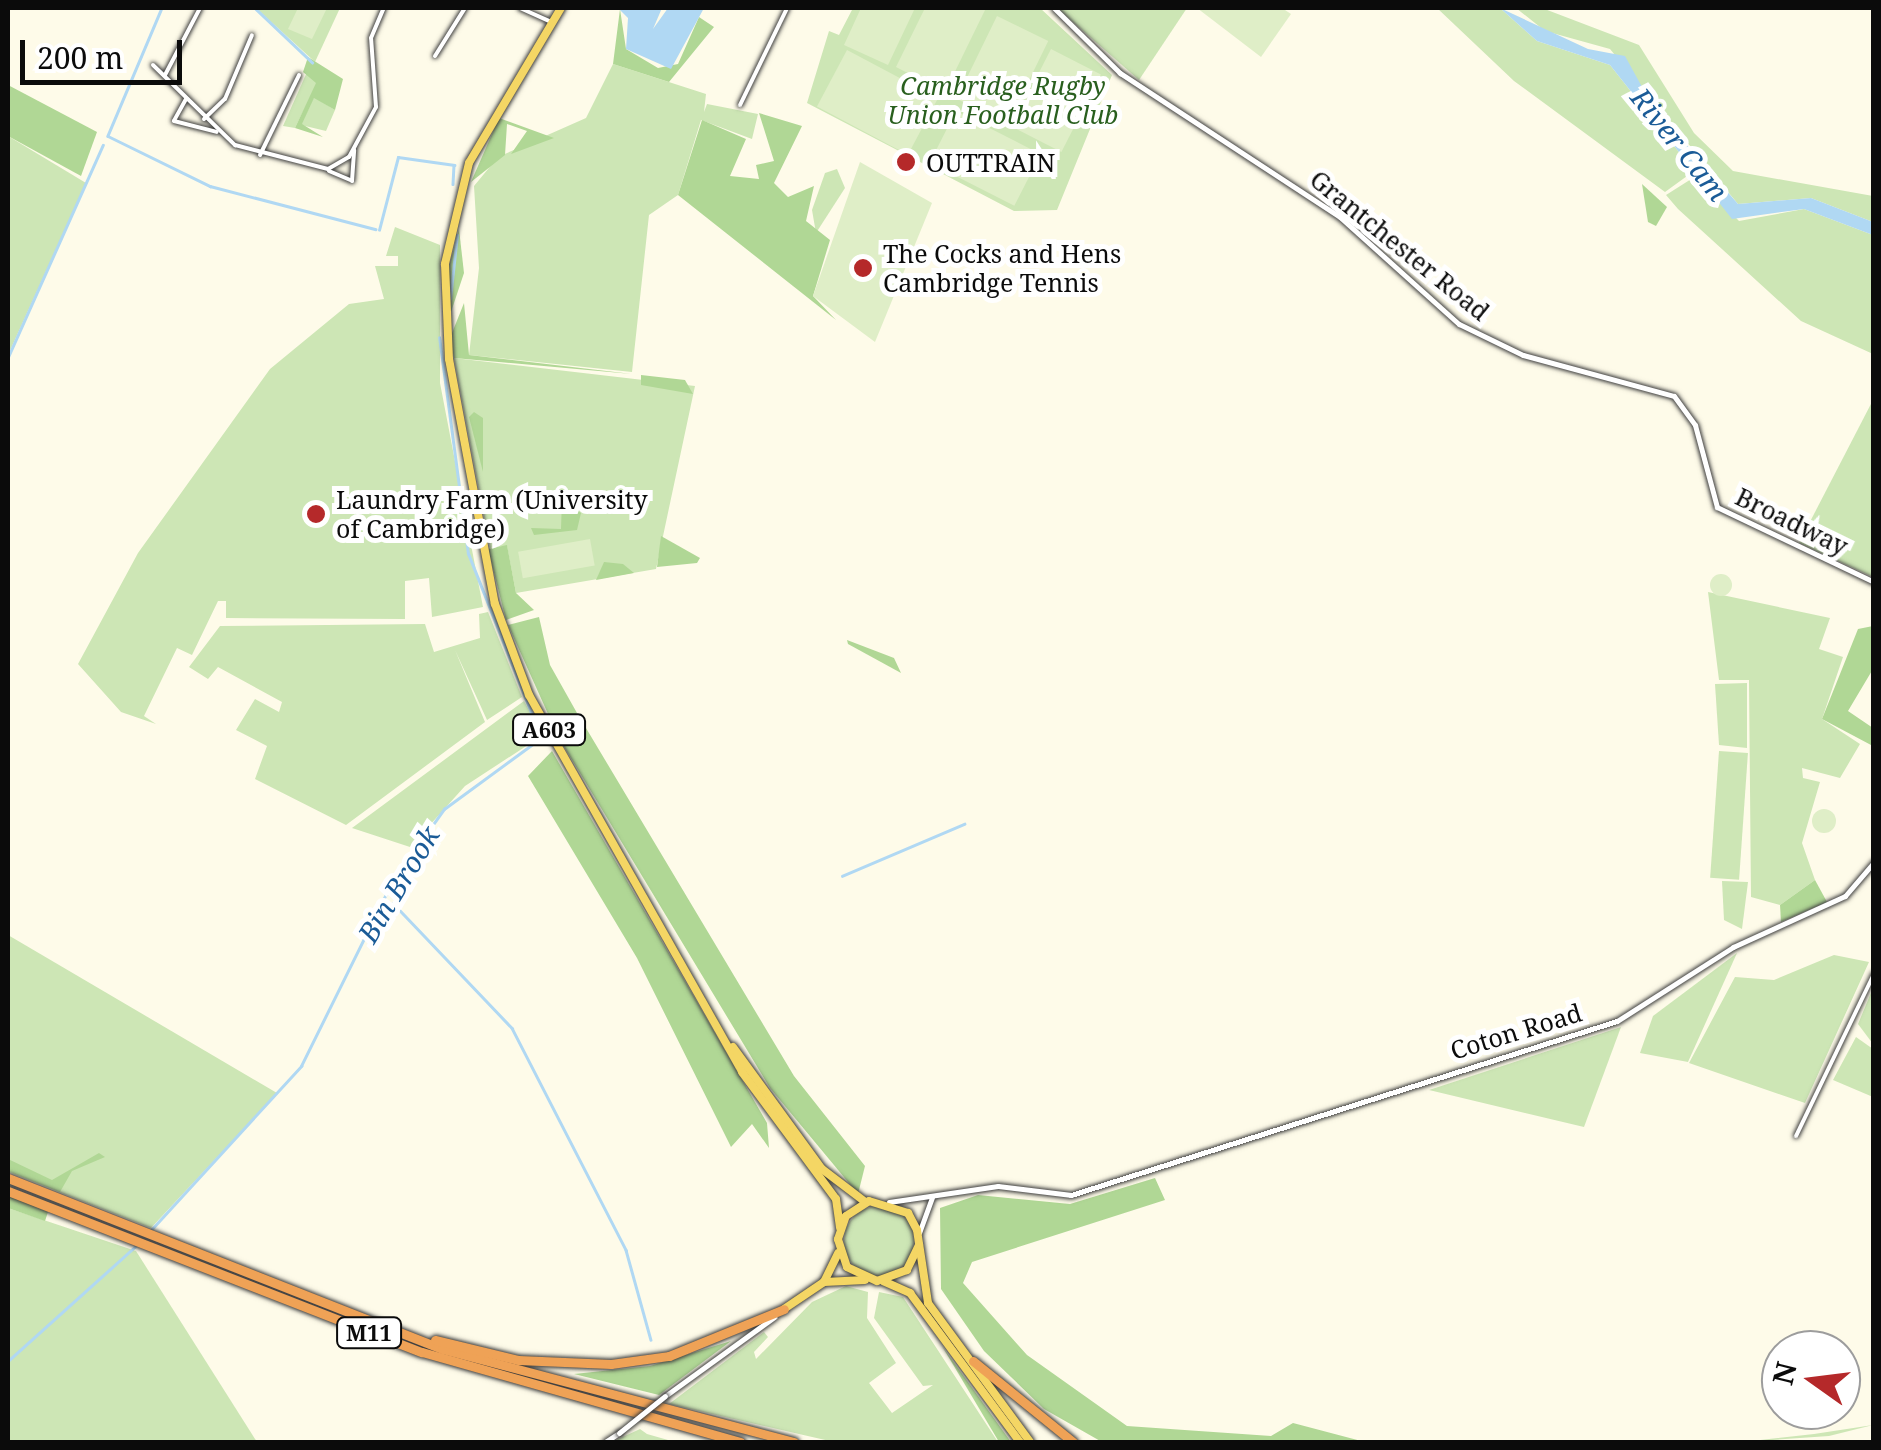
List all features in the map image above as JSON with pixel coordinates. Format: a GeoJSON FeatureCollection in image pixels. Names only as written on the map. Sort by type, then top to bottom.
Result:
{"type":"FeatureCollection","features":[{"type":"Feature","properties":{"kind":"highway","name":"M11"},"geometry":{"type":"LineString","coordinates":[[8,1178],[356,1318],[794,1442]]}},
{"type":"Feature","properties":{"kind":"highway","name":"M11"},"geometry":{"type":"LineString","coordinates":[[8,1191],[422,1352],[741,1442]]}},
{"type":"Feature","properties":{"kind":"highway"},"geometry":{"type":"LineString","coordinates":[[356,1318],[518,1360],[594,1365],[669,1356],[784,1309]]}},
{"type":"Feature","properties":{"kind":"highway"},"geometry":{"type":"LineString","coordinates":[[973,1362],[1072,1442]]}},
{"type":"Feature","properties":{"kind":"main road","name":"A603"},"geometry":{"type":"LineString","coordinates":[[561,8],[462,183],[444,324],[501,624],[529,696],[768,1112],[836,1199],[840,1228]]}},
{"type":"Feature","properties":{"kind":"main road","name":"A603"},"geometry":{"type":"LineString","coordinates":[[733,1048],[839,1189],[869,1202]]}},
{"type":"Feature","properties":{"kind":"main road"},"geometry":{"type":"LineString","coordinates":[[824,1282],[838,1246],[840,1228],[869,1202],[889,1202],[919,1240],[925,1297],[1030,1442]]}},
{"type":"Feature","properties":{"kind":"main road"},"geometry":{"type":"LineString","coordinates":[[882,1281],[907,1270],[919,1240]]}},
{"type":"Feature","properties":{"kind":"main road"},"geometry":{"type":"LineString","coordinates":[[838,1246],[868,1280]]}},
{"type":"Feature","properties":{"kind":"main road"},"geometry":{"type":"LineString","coordinates":[[784,1309],[824,1282],[882,1281],[910,1292],[1020,1442]]}},
{"type":"Feature","properties":{"kind":"street"},"geometry":{"type":"LineString","coordinates":[[165,74],[200,8]]}},
{"type":"Feature","properties":{"kind":"street"},"geometry":{"type":"LineString","coordinates":[[186,99],[174,121],[217,132],[260,154],[328,169],[352,181],[354,150],[380,90],[371,44],[384,8]]}},
{"type":"Feature","properties":{"kind":"street"},"geometry":{"type":"LineString","coordinates":[[435,56],[465,8]]}},
{"type":"Feature","properties":{"kind":"street"},"geometry":{"type":"LineString","coordinates":[[520,8],[551,22]]}},
{"type":"Feature","properties":{"kind":"street"},"geometry":{"type":"LineString","coordinates":[[740,106],[786,8]]}},
{"type":"Feature","properties":{"kind":"street","name":"Grantchester Road"},"geometry":{"type":"LineString","coordinates":[[1054,8],[1120,74],[1340,216],[1458,324],[1522,355],[1674,396],[1695,425],[1708,482]]}},
{"type":"Feature","properties":{"kind":"street"},"geometry":{"type":"LineString","coordinates":[[204,119],[225,99],[252,35]]}},
{"type":"Feature","properties":{"kind":"street"},"geometry":{"type":"LineString","coordinates":[[153,64],[217,132]]}},
{"type":"Feature","properties":{"kind":"street"},"geometry":{"type":"LineString","coordinates":[[260,154],[298,75]]}},
{"type":"Feature","properties":{"kind":"street"},"geometry":{"type":"LineString","coordinates":[[328,169],[354,150]]}},
{"type":"Feature","properties":{"kind":"street","name":"Broadway"},"geometry":{"type":"LineString","coordinates":[[1708,482],[1717,506],[1735,520],[1874,582]]}},
{"type":"Feature","properties":{"kind":"street"},"geometry":{"type":"LineString","coordinates":[[1871,865],[1874,876]]}},
{"type":"Feature","properties":{"kind":"street","name":"Coton Road"},"geometry":{"type":"LineString","coordinates":[[889,1202],[998,1186],[1071,1196],[1644,1011],[1733,947],[1845,896],[1871,865]]}},
{"type":"Feature","properties":{"kind":"street"},"geometry":{"type":"LineString","coordinates":[[1796,1136],[1874,974]]}},
{"type":"Feature","properties":{"kind":"street"},"geometry":{"type":"LineString","coordinates":[[919,1240],[934,1195]]}},
{"type":"Feature","properties":{"kind":"street"},"geometry":{"type":"LineString","coordinates":[[605,1442],[784,1309]]}},
{"type":"Feature","properties":{"kind":"green space"},"geometry":{"type":"Polygon","coordinates":[[[256,8],[340,8],[315,62],[256,8]]]}},
{"type":"Feature","properties":{"kind":"green space"},"geometry":{"type":"Polygon","coordinates":[[[298,8],[327,8],[312,39],[288,29],[298,8]]]}},
{"type":"Feature","properties":{"kind":"green space","name":"Cambridge Rugby Union Football Club"},"geometry":{"type":"Polygon","coordinates":[[[853,8],[1040,8],[1112,75],[1057,210],[1014,211],[807,103],[829,31],[839,35],[853,8]]]}},
{"type":"Feature","properties":{"kind":"green space"},"geometry":{"type":"Polygon","coordinates":[[[861,8],[915,8],[888,65],[844,45],[861,8]]]}},
{"type":"Feature","properties":{"kind":"green space"},"geometry":{"type":"Polygon","coordinates":[[[925,8],[986,8],[945,92],[896,67],[925,8]]]}},
{"type":"Feature","properties":{"kind":"green space"},"geometry":{"type":"Polygon","coordinates":[[[1057,8],[1187,8],[1139,80],[1057,8]]]}},
{"type":"Feature","properties":{"kind":"green space"},"geometry":{"type":"Polygon","coordinates":[[[1197,8],[1282,8],[1291,14],[1261,57],[1197,8]]]}},
{"type":"Feature","properties":{"kind":"green space"},"geometry":{"type":"Polygon","coordinates":[[[1437,8],[1500,8],[1537,41],[1610,65],[1694,171],[1665,192],[1514,81],[1437,8]]]}},
{"type":"Feature","properties":{"kind":"green space"},"geometry":{"type":"Polygon","coordinates":[[[1516,8],[1542,8],[1639,45],[1694,133],[1733,171],[1873,196],[1873,222],[1811,198],[1738,204],[1610,49],[1545,31],[1516,8]]]}},
{"type":"Feature","properties":{"kind":"green space"},"geometry":{"type":"Polygon","coordinates":[[[620,9],[626,49],[658,68],[678,64],[699,17],[714,27],[669,82],[613,64],[620,9]]]}},
{"type":"Feature","properties":{"kind":"green space"},"geometry":{"type":"Polygon","coordinates":[[[997,16],[1048,41],[1008,124],[957,99],[997,16]]]}},
{"type":"Feature","properties":{"kind":"green space"},"geometry":{"type":"Polygon","coordinates":[[[1051,49],[1101,74],[1061,152],[1012,127],[1051,49]]]}},
{"type":"Feature","properties":{"kind":"green space"},"geometry":{"type":"Polygon","coordinates":[[[847,50],[938,98],[908,155],[817,107],[847,50]]]}},
{"type":"Feature","properties":{"kind":"green space"},"geometry":{"type":"Polygon","coordinates":[[[308,57],[343,79],[335,110],[314,98],[302,124],[323,137],[295,128],[316,83],[303,72],[308,57]]]}},
{"type":"Feature","properties":{"kind":"green space"},"geometry":{"type":"Polygon","coordinates":[[[613,64],[706,94],[704,112],[707,104],[758,114],[752,139],[701,120],[678,195],[649,215],[632,372],[469,355],[479,268],[474,186],[498,157],[586,118],[613,64]]]}},
{"type":"Feature","properties":{"kind":"green space"},"geometry":{"type":"Polygon","coordinates":[[[307,72],[320,77],[295,128],[283,126],[307,72]]]}},
{"type":"Feature","properties":{"kind":"green space"},"geometry":{"type":"Polygon","coordinates":[[[8,85],[97,132],[81,176],[8,136],[8,85]]]}},
{"type":"Feature","properties":{"kind":"green space"},"geometry":{"type":"Polygon","coordinates":[[[314,97],[335,110],[326,131],[301,125],[314,97]]]}},
{"type":"Feature","properties":{"kind":"green space"},"geometry":{"type":"Polygon","coordinates":[[[956,111],[1041,154],[1014,206],[930,163],[956,111]]]}},
{"type":"Feature","properties":{"kind":"green space"},"geometry":{"type":"Polygon","coordinates":[[[759,113],[802,126],[774,183],[788,197],[814,186],[806,221],[830,240],[813,296],[836,320],[678,195],[702,120],[746,139],[730,176],[759,179],[756,165],[774,161],[759,113]]]}},
{"type":"Feature","properties":{"kind":"green space"},"geometry":{"type":"Polygon","coordinates":[[[499,118],[554,138],[511,154],[527,131],[507,124],[505,155],[471,182],[499,118]]]}},
{"type":"Feature","properties":{"kind":"green space"},"geometry":{"type":"Polygon","coordinates":[[[8,136],[86,183],[8,355],[8,136]]]}},
{"type":"Feature","properties":{"kind":"green space","name":"The Cocks and Hens Cambridge Tennis"},"geometry":{"type":"Polygon","coordinates":[[[860,162],[932,203],[875,342],[813,296],[860,162]]]}},
{"type":"Feature","properties":{"kind":"green space"},"geometry":{"type":"Polygon","coordinates":[[[837,169],[845,188],[816,233],[812,210],[825,173],[837,169]]]}},
{"type":"Feature","properties":{"kind":"green space"},"geometry":{"type":"Polygon","coordinates":[[[1696,176],[1739,221],[1804,209],[1873,235],[1873,354],[1801,321],[1678,209],[1666,195],[1696,176]]]}},
{"type":"Feature","properties":{"kind":"green space"},"geometry":{"type":"Polygon","coordinates":[[[1642,184],[1667,207],[1656,226],[1648,222],[1642,184]]]}},
{"type":"Feature","properties":{"kind":"green space","name":"Laundry Farm (University of Cambridge)"},"geometry":{"type":"Polygon","coordinates":[[[395,227],[440,245],[440,383],[483,607],[432,617],[429,578],[405,581],[405,619],[226,618],[226,601],[218,601],[192,655],[177,648],[144,716],[156,724],[121,712],[78,664],[138,553],[270,369],[349,304],[384,299],[375,266],[398,266],[398,256],[386,256],[395,227]]]}},
{"type":"Feature","properties":{"kind":"green space"},"geometry":{"type":"Polygon","coordinates":[[[459,229],[464,273],[450,315],[447,274],[459,229]]]}},
{"type":"Feature","properties":{"kind":"green space"},"geometry":{"type":"Polygon","coordinates":[[[464,303],[469,355],[632,374],[454,358],[450,338],[464,303]]]}},
{"type":"Feature","properties":{"kind":"green space"},"geometry":{"type":"Polygon","coordinates":[[[454,358],[695,386],[656,569],[516,593],[507,546],[490,548],[454,358]]]}},
{"type":"Feature","properties":{"kind":"green space"},"geometry":{"type":"Polygon","coordinates":[[[641,375],[685,380],[693,394],[641,385],[641,375]]]}},
{"type":"Feature","properties":{"kind":"green space"},"geometry":{"type":"Polygon","coordinates":[[[1873,400],[1873,577],[1799,543],[1873,400]]]}},
{"type":"Feature","properties":{"kind":"green space"},"geometry":{"type":"Polygon","coordinates":[[[474,412],[483,418],[483,472],[469,417],[474,412]]]}},
{"type":"Feature","properties":{"kind":"green space"},"geometry":{"type":"Polygon","coordinates":[[[562,499],[581,513],[577,530],[534,535],[531,528],[561,529],[562,499]]]}},
{"type":"Feature","properties":{"kind":"green space"},"geometry":{"type":"Polygon","coordinates":[[[661,536],[700,558],[697,563],[657,567],[661,536]]]}},
{"type":"Feature","properties":{"kind":"green space"},"geometry":{"type":"Polygon","coordinates":[[[590,539],[595,566],[523,578],[518,552],[590,539]]]}},
{"type":"Feature","properties":{"kind":"green space"},"geometry":{"type":"Polygon","coordinates":[[[507,545],[516,593],[534,610],[506,620],[488,549],[507,545]]]}},
{"type":"Feature","properties":{"kind":"green space"},"geometry":{"type":"Polygon","coordinates":[[[604,562],[623,564],[634,573],[596,580],[604,562]]]}},
{"type":"Feature","properties":{"kind":"green space"},"geometry":{"type":"Polygon","coordinates":[[[1717,574],[1725,574],[1732,585],[1725,596],[1717,596],[1710,589],[1710,581],[1717,574]]]}},
{"type":"Feature","properties":{"kind":"green space"},"geometry":{"type":"Polygon","coordinates":[[[1708,592],[1830,618],[1819,649],[1843,657],[1822,719],[1860,744],[1840,778],[1802,768],[1803,778],[1820,782],[1802,843],[1815,880],[1780,905],[1751,897],[1749,680],[1719,680],[1708,592]]]}},
{"type":"Feature","properties":{"kind":"green space"},"geometry":{"type":"Polygon","coordinates":[[[488,612],[522,697],[487,720],[455,650],[485,722],[346,825],[255,779],[267,746],[236,730],[255,699],[279,712],[282,702],[218,667],[208,679],[189,667],[220,626],[425,624],[434,652],[480,638],[479,614],[488,612]]]}},
{"type":"Feature","properties":{"kind":"green space"},"geometry":{"type":"Polygon","coordinates":[[[539,617],[550,665],[577,713],[558,736],[508,625],[539,617]]]}},
{"type":"Feature","properties":{"kind":"green space"},"geometry":{"type":"Polygon","coordinates":[[[1873,626],[1873,669],[1848,711],[1873,728],[1871,745],[1822,719],[1858,629],[1873,626]]]}},
{"type":"Feature","properties":{"kind":"green space"},"geometry":{"type":"Polygon","coordinates":[[[847,640],[894,658],[901,673],[848,644],[847,640]]]}},
{"type":"Feature","properties":{"kind":"green space"},"geometry":{"type":"Polygon","coordinates":[[[1747,683],[1747,748],[1719,745],[1715,684],[1747,683]]]}},
{"type":"Feature","properties":{"kind":"green space"},"geometry":{"type":"Polygon","coordinates":[[[524,701],[543,735],[465,786],[410,847],[352,828],[524,701]]]}},
{"type":"Feature","properties":{"kind":"green space"},"geometry":{"type":"Polygon","coordinates":[[[580,718],[794,1076],[865,1166],[858,1194],[770,1088],[560,740],[580,718]]]}},
{"type":"Feature","properties":{"kind":"green space"},"geometry":{"type":"Polygon","coordinates":[[[552,751],[767,1123],[769,1148],[752,1124],[731,1147],[637,958],[528,776],[552,751]]]}},
{"type":"Feature","properties":{"kind":"green space"},"geometry":{"type":"Polygon","coordinates":[[[1719,751],[1748,753],[1739,880],[1710,878],[1719,751]]]}},
{"type":"Feature","properties":{"kind":"green space"},"geometry":{"type":"Polygon","coordinates":[[[1824,809],[1836,821],[1824,833],[1812,821],[1824,809]]]}},
{"type":"Feature","properties":{"kind":"green space"},"geometry":{"type":"Polygon","coordinates":[[[1815,880],[1827,902],[1781,922],[1780,905],[1815,880]]]}},
{"type":"Feature","properties":{"kind":"green space"},"geometry":{"type":"Polygon","coordinates":[[[1722,881],[1748,882],[1742,929],[1724,920],[1722,881]]]}},
{"type":"Feature","properties":{"kind":"green space"},"geometry":{"type":"Polygon","coordinates":[[[8,935],[277,1093],[151,1228],[8,1172],[8,935]]]}},
{"type":"Feature","properties":{"kind":"green space"},"geometry":{"type":"Polygon","coordinates":[[[1737,953],[1688,1062],[1640,1053],[1653,1016],[1737,953]]]}},
{"type":"Feature","properties":{"kind":"green space"},"geometry":{"type":"Polygon","coordinates":[[[1834,955],[1869,962],[1805,1103],[1689,1063],[1735,977],[1774,980],[1834,955]]]}},
{"type":"Feature","properties":{"kind":"green space"},"geometry":{"type":"Polygon","coordinates":[[[1873,988],[1873,1044],[1858,1024],[1873,988]]]}},
{"type":"Feature","properties":{"kind":"green space"},"geometry":{"type":"Polygon","coordinates":[[[1621,1027],[1584,1127],[1429,1090],[1621,1027]]]}},
{"type":"Feature","properties":{"kind":"green space"},"geometry":{"type":"Polygon","coordinates":[[[1856,1037],[1873,1049],[1873,1097],[1833,1080],[1856,1037]]]}},
{"type":"Feature","properties":{"kind":"green space"},"geometry":{"type":"Polygon","coordinates":[[[99,1153],[105,1157],[72,1171],[60,1192],[8,1171],[8,1159],[52,1180],[99,1153]]]}},
{"type":"Feature","properties":{"kind":"green space"},"geometry":{"type":"Polygon","coordinates":[[[1155,1178],[1165,1200],[972,1262],[963,1283],[1027,1355],[1127,1426],[1271,1436],[1293,1423],[1365,1442],[1102,1442],[1044,1409],[984,1351],[941,1289],[940,1208],[978,1195],[1070,1204],[1155,1178]]]}},
{"type":"Feature","properties":{"kind":"green space"},"geometry":{"type":"Polygon","coordinates":[[[8,1195],[48,1212],[45,1221],[8,1208],[8,1195]]]}},
{"type":"Feature","properties":{"kind":"green space"},"geometry":{"type":"Polygon","coordinates":[[[879,1206],[904,1216],[914,1241],[904,1266],[879,1276],[854,1266],[844,1241],[854,1216],[879,1206]]]}},
{"type":"Feature","properties":{"kind":"green space"},"geometry":{"type":"Polygon","coordinates":[[[8,1208],[136,1251],[257,1442],[8,1442],[8,1208]]]}},
{"type":"Feature","properties":{"kind":"green space"},"geometry":{"type":"Polygon","coordinates":[[[846,1286],[868,1292],[867,1318],[896,1363],[869,1383],[892,1413],[933,1385],[923,1386],[874,1318],[879,1292],[903,1297],[998,1442],[834,1442],[669,1404],[764,1332],[768,1337],[754,1352],[756,1359],[812,1302],[846,1286]]]}},
{"type":"Feature","properties":{"kind":"green space"},"geometry":{"type":"Polygon","coordinates":[[[731,1341],[659,1395],[574,1374],[650,1366],[731,1341]]]}},
{"type":"Feature","properties":{"kind":"green space"},"geometry":{"type":"Polygon","coordinates":[[[942,1346],[1011,1442],[999,1442],[942,1346]]]}},
{"type":"Feature","properties":{"kind":"green space"},"geometry":{"type":"Polygon","coordinates":[[[640,1429],[647,1434],[675,1442],[612,1442],[640,1429]]]}},
{"type":"Feature","properties":{"kind":"green space"},"geometry":{"type":"Polygon","coordinates":[[[1853,1430],[1829,1436],[1743,1442],[1853,1430]]]}},
{"type":"Feature","properties":{"kind":"water"},"geometry":{"type":"Polygon","coordinates":[[[618,8],[662,8],[653,29],[668,8],[704,8],[671,69],[626,49],[628,18],[618,8]]]}},
{"type":"Feature","properties":{"kind":"water","name":"River Cam"},"geometry":{"type":"Polygon","coordinates":[[[1500,8],[1588,49],[1625,56],[1652,105],[1738,204],[1811,198],[1873,222],[1873,235],[1804,209],[1732,219],[1610,65],[1537,41],[1500,8]]]}},
{"type":"Feature","properties":{"kind":"waterway"},"geometry":{"type":"LineString","coordinates":[[162,8],[108,136],[210,186],[375,229]]}},
{"type":"Feature","properties":{"kind":"waterway","name":"Bin Brook"},"geometry":{"type":"LineString","coordinates":[[255,8],[312,62]]}},
{"type":"Feature","properties":{"kind":"waterway"},"geometry":{"type":"LineString","coordinates":[[8,357],[103,145]]}},
{"type":"Feature","properties":{"kind":"waterway","name":"Bin Brook"},"geometry":{"type":"LineString","coordinates":[[379,230],[398,157],[454,165],[453,184]]}},
{"type":"Feature","properties":{"kind":"waterway","name":"Bin Brook"},"geometry":{"type":"LineString","coordinates":[[450,299],[457,235]]}},
{"type":"Feature","properties":{"kind":"waterway","name":"Bin Brook"},"geometry":{"type":"LineString","coordinates":[[150,1231],[301,1066],[392,882],[444,809],[541,738],[468,554],[439,338]]}},
{"type":"Feature","properties":{"kind":"waterway"},"geometry":{"type":"LineString","coordinates":[[842,876],[964,824]]}},
{"type":"Feature","properties":{"kind":"waterway"},"geometry":{"type":"LineString","coordinates":[[393,903],[512,1028],[626,1250],[651,1340]]}},
{"type":"Feature","properties":{"kind":"waterway","name":"Bin Brook"},"geometry":{"type":"LineString","coordinates":[[8,1361],[138,1244]]}},
{"type":"Feature","properties":{"kind":"place","name":"OUTTRAIN"},"geometry":{"type":"Point","coordinates":[906,162]}},
{"type":"Feature","properties":{"kind":"place","name":"The Cocks and Hens Cambridge Tennis"},"geometry":{"type":"Point","coordinates":[863,268]}},
{"type":"Feature","properties":{"kind":"place","name":"Laundry Farm (University of Cambridge)"},"geometry":{"type":"Point","coordinates":[316,514]}}]}
